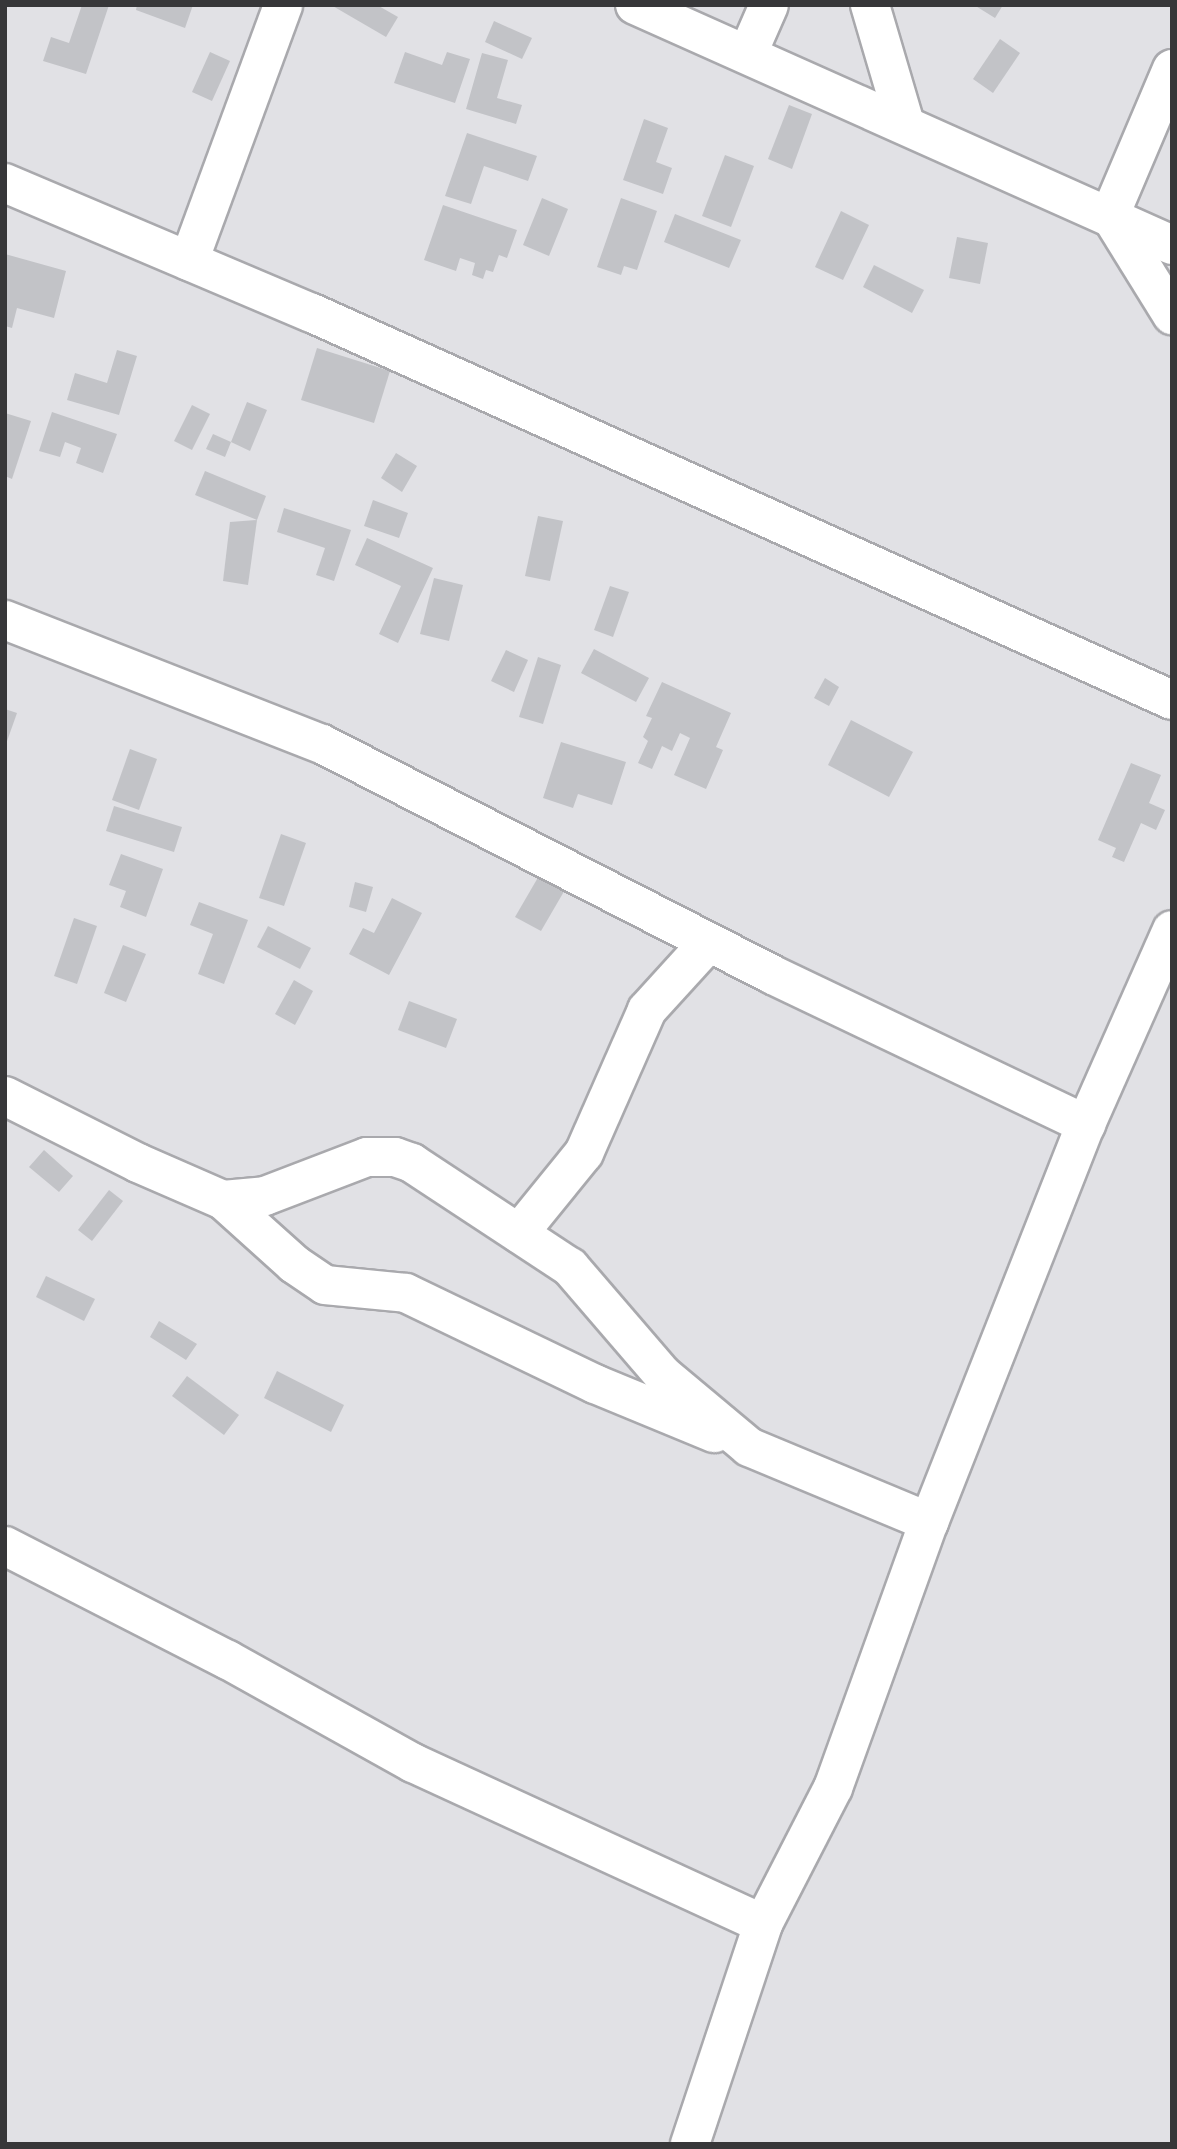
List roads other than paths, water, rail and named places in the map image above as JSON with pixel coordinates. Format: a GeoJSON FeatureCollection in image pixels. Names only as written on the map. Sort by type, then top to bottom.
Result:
{"type":"FeatureCollection","features":[{"type":"Feature","properties":{"kind":"street"},"geometry":{"type":"LineString","coordinates":[[189,261],[283,5]]}},
{"type":"Feature","properties":{"kind":"street"},"geometry":{"type":"LineString","coordinates":[[635,5],[748,53],[1172,245]]}},
{"type":"Feature","properties":{"kind":"street"},"geometry":{"type":"LineString","coordinates":[[748,53],[769,5]]}},
{"type":"Feature","properties":{"kind":"street"},"geometry":{"type":"LineString","coordinates":[[870,5],[905,124]]}},
{"type":"Feature","properties":{"kind":"street"},"geometry":{"type":"LineString","coordinates":[[1110,215],[1172,69]]}},
{"type":"Feature","properties":{"kind":"street"},"geometry":{"type":"LineString","coordinates":[[5,183],[189,261],[1172,700]]}},
{"type":"Feature","properties":{"kind":"street"},"geometry":{"type":"LineString","coordinates":[[1110,215],[1172,315]]}},
{"type":"Feature","properties":{"kind":"street"},"geometry":{"type":"LineString","coordinates":[[5,620],[322,744],[708,943],[1087,1124]]}},
{"type":"Feature","properties":{"kind":"street"},"geometry":{"type":"LineString","coordinates":[[701,2136],[763,1924],[833,1788],[929,1522],[1087,1124],[1172,930]]}},
{"type":"Feature","properties":{"kind":"street"},"geometry":{"type":"LineString","coordinates":[[519,1233],[584,1153],[647,1010],[708,943]]}},
{"type":"Feature","properties":{"kind":"street"},"geometry":{"type":"LineString","coordinates":[[5,1096],[223,1200],[294,1264],[325,1285],[406,1293],[596,1384],[929,1522]]}},
{"type":"Feature","properties":{"kind":"street"},"geometry":{"type":"LineString","coordinates":[[223,1200],[265,1196],[348,1162],[381,1156],[412,1163],[570,1267],[663,1375],[749,1447]]}},
{"type":"Feature","properties":{"kind":"street"},"geometry":{"type":"LineString","coordinates":[[5,1546],[228,1660],[413,1763],[763,1924]]}}]}
